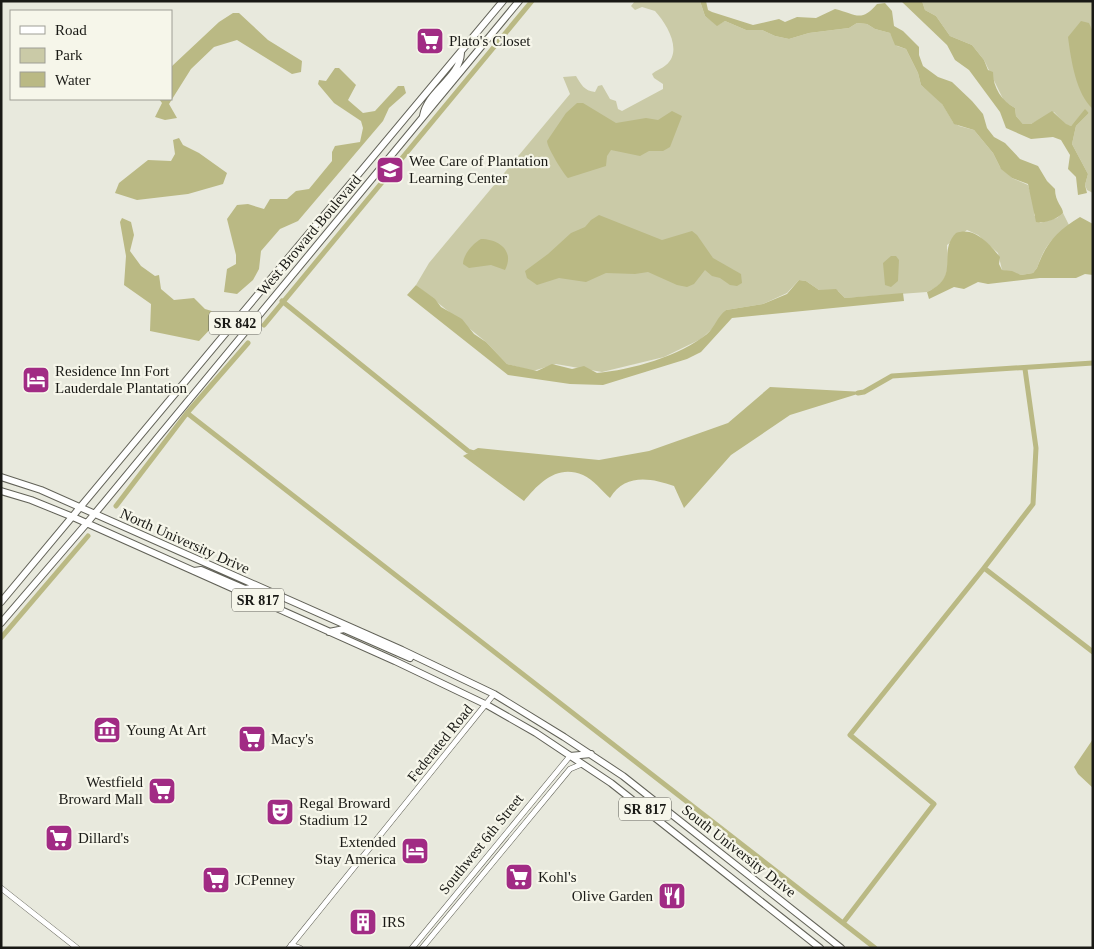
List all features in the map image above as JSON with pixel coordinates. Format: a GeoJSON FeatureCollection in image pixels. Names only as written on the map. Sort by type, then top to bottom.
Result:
{"type":"FeatureCollection","features":[{"type":"Feature","properties":{"kind":"main road","name":"West Broward Boulevard"},"geometry":{"type":"LineString","coordinates":[[1,602],[503,1]]}},
{"type":"Feature","properties":{"kind":"main road","name":"West Broward Boulevard"},"geometry":{"type":"LineString","coordinates":[[1,623],[87,523],[519,1]]}},
{"type":"Feature","properties":{"kind":"main road"},"geometry":{"type":"LineString","coordinates":[[423,118],[425,106],[460,63],[460,53]]}},
{"type":"Feature","properties":{"kind":"main road"},"geometry":{"type":"LineString","coordinates":[[302,243],[302,262]]}},
{"type":"Feature","properties":{"kind":"main road","name":"North University Drive"},"geometry":{"type":"LineString","coordinates":[[1,477],[41,490],[430,663],[494,694]]}},
{"type":"Feature","properties":{"kind":"main road","name":"North University Drive"},"geometry":{"type":"LineString","coordinates":[[1,491],[30,500],[87,523],[486,705]]}},
{"type":"Feature","properties":{"kind":"main road"},"geometry":{"type":"LineString","coordinates":[[193,571],[201,570],[245,589],[260,587]]}},
{"type":"Feature","properties":{"kind":"main road"},"geometry":{"type":"LineString","coordinates":[[329,632],[344,629],[421,663],[430,663]]}},
{"type":"Feature","properties":{"kind":"main road","name":"South University Drive"},"geometry":{"type":"LineString","coordinates":[[494,694],[591,754],[630,782],[841,948]]}},
{"type":"Feature","properties":{"kind":"main road","name":"South University Drive"},"geometry":{"type":"LineString","coordinates":[[486,705],[536,733],[611,783],[820,948]]}},
{"type":"Feature","properties":{"kind":"main road"},"geometry":{"type":"LineString","coordinates":[[570,756],[591,754]]}},
{"type":"Feature","properties":{"kind":"street","name":"Federated Road"},"geometry":{"type":"LineString","coordinates":[[291,947],[494,694]]}},
{"type":"Feature","properties":{"kind":"street","name":"Southwest 6th Street"},"geometry":{"type":"LineString","coordinates":[[412,948],[570,756]]}},
{"type":"Feature","properties":{"kind":"street","name":"Southwest 6th Street"},"geometry":{"type":"LineString","coordinates":[[422,948],[570,769],[582,764]]}},
{"type":"Feature","properties":{"kind":"street"},"geometry":{"type":"LineString","coordinates":[[1,888],[77,948]]}},
{"type":"Feature","properties":{"kind":"street"},"geometry":{"type":"LineString","coordinates":[[291,947],[300,948]]}},
{"type":"Feature","properties":{"kind":"green space"},"geometry":{"type":"Polygon","coordinates":[[[635,1],[700,1],[705,16],[717,25],[725,21],[746,30],[762,30],[775,36],[789,39],[809,33],[849,28],[857,23],[867,24],[875,29],[890,33],[897,46],[906,49],[918,73],[921,85],[941,102],[953,122],[959,126],[974,130],[993,153],[1000,167],[1012,178],[1028,185],[1035,207],[1034,215],[1040,223],[1057,218],[1063,213],[1069,225],[1049,244],[1033,273],[1021,275],[1002,270],[998,253],[978,235],[967,230],[947,245],[947,267],[944,278],[935,288],[927,292],[845,298],[838,291],[819,290],[806,281],[799,280],[787,293],[763,304],[726,310],[714,327],[701,339],[664,357],[602,372],[556,364],[533,371],[507,364],[486,342],[416,285],[429,263],[570,94],[563,77],[576,76],[583,87],[595,92],[598,86],[602,85],[610,99],[616,101],[618,109],[622,111],[663,89],[663,84],[654,78],[652,74],[671,59],[673,45],[671,38],[664,23],[655,11],[642,7],[635,10],[631,6],[635,1]]]}},
{"type":"Feature","properties":{"kind":"green space"},"geometry":{"type":"Polygon","coordinates":[[[922,1],[1093,1],[1093,193],[1087,190],[1085,185],[1088,174],[1072,144],[1076,126],[1089,113],[1085,110],[1071,126],[1066,125],[1054,112],[1031,124],[1023,124],[1016,116],[1015,108],[1004,101],[984,60],[972,45],[950,36],[936,16],[925,10],[922,1]]]}},
{"type":"Feature","properties":{"kind":"water"},"geometry":{"type":"Polygon","coordinates":[[[700,1],[706,1],[708,10],[712,12],[753,25],[779,19],[785,22],[797,17],[816,18],[835,9],[858,16],[867,13],[877,4],[885,3],[892,11],[894,26],[903,31],[919,47],[919,55],[923,66],[938,77],[952,82],[972,101],[983,114],[987,128],[994,137],[1005,143],[1020,159],[1038,166],[1047,181],[1055,189],[1056,197],[1063,213],[1050,220],[1036,222],[1028,184],[1012,178],[1001,169],[993,153],[974,130],[954,124],[942,104],[921,85],[918,73],[906,49],[895,45],[890,33],[875,29],[867,24],[857,23],[849,28],[809,33],[789,39],[775,36],[762,30],[746,30],[725,21],[717,26],[705,16],[700,1]]]}},
{"type":"Feature","properties":{"kind":"water"},"geometry":{"type":"Polygon","coordinates":[[[901,1],[922,1],[925,10],[936,16],[950,36],[972,45],[984,60],[988,70],[993,72],[993,78],[999,93],[1006,102],[1015,108],[1016,116],[1023,124],[1031,124],[1052,111],[1066,124],[1071,126],[1085,109],[1089,113],[1076,126],[1072,144],[1088,174],[1085,185],[1087,193],[1078,195],[1076,177],[1068,169],[1070,155],[1061,140],[1053,137],[1031,139],[1006,128],[1000,112],[969,70],[955,60],[947,45],[901,1]]]}},
{"type":"Feature","properties":{"kind":"water"},"geometry":{"type":"Polygon","coordinates":[[[233,13],[239,13],[268,40],[302,61],[301,72],[292,74],[237,40],[214,47],[191,69],[172,99],[172,66],[219,22],[233,13]]]}},
{"type":"Feature","properties":{"kind":"water"},"geometry":{"type":"Polygon","coordinates":[[[1081,21],[1089,23],[1093,32],[1093,109],[1087,103],[1078,86],[1069,46],[1068,37],[1081,21]]]}},
{"type":"Feature","properties":{"kind":"water"},"geometry":{"type":"Polygon","coordinates":[[[335,68],[339,68],[356,85],[348,100],[363,113],[375,111],[398,86],[404,86],[406,93],[389,108],[383,121],[298,221],[280,229],[261,251],[259,269],[253,280],[237,294],[224,292],[227,269],[236,264],[236,255],[227,219],[237,205],[248,204],[264,209],[270,199],[287,199],[296,191],[309,189],[332,161],[332,152],[335,146],[360,142],[363,128],[361,121],[334,103],[318,84],[319,80],[326,81],[335,68]]]}},
{"type":"Feature","properties":{"kind":"water"},"geometry":{"type":"Polygon","coordinates":[[[160,100],[172,100],[169,104],[177,118],[165,120],[155,117],[162,103],[160,100]]]}},
{"type":"Feature","properties":{"kind":"water"},"geometry":{"type":"Polygon","coordinates":[[[577,103],[583,103],[616,123],[646,118],[658,120],[672,111],[682,116],[670,147],[663,151],[649,151],[640,156],[611,150],[607,156],[606,166],[568,178],[556,161],[547,141],[566,113],[577,103]]]}},
{"type":"Feature","properties":{"kind":"water"},"geometry":{"type":"Polygon","coordinates":[[[179,138],[183,145],[199,153],[227,173],[223,184],[188,194],[137,200],[115,193],[119,183],[148,160],[171,161],[175,154],[173,140],[179,138]]]}},
{"type":"Feature","properties":{"kind":"water"},"geometry":{"type":"Polygon","coordinates":[[[599,215],[662,240],[692,231],[713,258],[741,274],[742,283],[737,286],[730,285],[720,278],[712,276],[705,270],[694,284],[687,287],[677,285],[648,272],[635,274],[606,273],[586,282],[559,278],[537,285],[527,278],[525,271],[548,254],[571,233],[585,227],[599,215]]]}},
{"type":"Feature","properties":{"kind":"water"},"geometry":{"type":"Polygon","coordinates":[[[1080,217],[1093,224],[1093,275],[1085,274],[1076,278],[1040,278],[988,284],[978,282],[964,289],[954,287],[929,299],[927,292],[937,286],[946,272],[950,241],[956,233],[963,231],[975,234],[1000,257],[999,264],[1002,270],[1012,271],[1021,275],[1033,273],[1053,238],[1080,217]]]}},
{"type":"Feature","properties":{"kind":"water"},"geometry":{"type":"Polygon","coordinates":[[[122,218],[131,222],[134,235],[130,251],[141,266],[155,276],[159,275],[161,289],[174,300],[194,298],[205,309],[215,312],[215,324],[199,341],[150,331],[151,304],[124,285],[126,256],[120,222],[122,218]]]}},
{"type":"Feature","properties":{"kind":"water"},"geometry":{"type":"Polygon","coordinates":[[[481,239],[494,241],[507,252],[508,263],[505,270],[491,265],[469,268],[463,264],[469,250],[481,239]]]}},
{"type":"Feature","properties":{"kind":"water"},"geometry":{"type":"Polygon","coordinates":[[[891,256],[896,256],[899,260],[898,281],[891,287],[885,285],[883,263],[891,256]]]}},
{"type":"Feature","properties":{"kind":"water"},"geometry":{"type":"Polygon","coordinates":[[[799,280],[806,281],[819,290],[836,289],[845,298],[903,293],[904,301],[732,318],[701,352],[687,359],[603,385],[570,384],[508,375],[407,295],[416,285],[435,299],[441,307],[462,319],[474,334],[486,342],[507,364],[537,371],[552,364],[572,369],[584,366],[597,373],[625,369],[655,361],[683,349],[707,334],[726,310],[763,304],[787,294],[799,280]]]}},
{"type":"Feature","properties":{"kind":"water"},"geometry":{"type":"Polygon","coordinates":[[[770,387],[864,392],[790,415],[731,455],[684,508],[674,486],[648,480],[631,481],[623,484],[610,498],[590,479],[574,472],[565,472],[549,477],[524,501],[463,456],[478,448],[599,460],[649,451],[728,423],[770,387]]]}},
{"type":"Feature","properties":{"kind":"water"},"geometry":{"type":"Polygon","coordinates":[[[1093,739],[1093,788],[1078,774],[1074,767],[1093,739]]]}},
{"type":"Feature","properties":{"kind":"waterway"},"geometry":{"type":"LineString","coordinates":[[264,325],[532,1]]}},
{"type":"Feature","properties":{"kind":"waterway"},"geometry":{"type":"LineString","coordinates":[[282,301],[468,451],[477,454]]}},
{"type":"Feature","properties":{"kind":"waterway"},"geometry":{"type":"LineString","coordinates":[[116,506],[187,413],[248,343]]}},
{"type":"Feature","properties":{"kind":"waterway"},"geometry":{"type":"LineString","coordinates":[[858,393],[864,392],[892,376],[1093,363]]}},
{"type":"Feature","properties":{"kind":"waterway"},"geometry":{"type":"LineString","coordinates":[[1025,369],[1036,448],[1033,504],[984,568],[1093,652]]}},
{"type":"Feature","properties":{"kind":"waterway"},"geometry":{"type":"LineString","coordinates":[[187,413],[875,948]]}},
{"type":"Feature","properties":{"kind":"waterway"},"geometry":{"type":"LineString","coordinates":[[1,638],[88,536]]}},
{"type":"Feature","properties":{"kind":"waterway"},"geometry":{"type":"LineString","coordinates":[[843,923],[934,804],[850,735],[984,568]]}},
{"type":"Feature","properties":{"kind":"place","name":"Plato's Closet"},"geometry":{"type":"Point","coordinates":[430,41]}},
{"type":"Feature","properties":{"kind":"place","name":"Wee Care of Plantation Learning Center"},"geometry":{"type":"Point","coordinates":[390,170]}},
{"type":"Feature","properties":{"kind":"place","name":"Residence Inn Fort Lauderdale Plantation"},"geometry":{"type":"Point","coordinates":[36,380]}},
{"type":"Feature","properties":{"kind":"place","name":"Young At Art"},"geometry":{"type":"Point","coordinates":[107,730]}},
{"type":"Feature","properties":{"kind":"place","name":"Macy's"},"geometry":{"type":"Point","coordinates":[252,739]}},
{"type":"Feature","properties":{"kind":"place","name":"Westfield Broward Mall"},"geometry":{"type":"Point","coordinates":[162,791]}},
{"type":"Feature","properties":{"kind":"place","name":"Regal Broward Stadium 12"},"geometry":{"type":"Point","coordinates":[280,812]}},
{"type":"Feature","properties":{"kind":"place","name":"Dillard's"},"geometry":{"type":"Point","coordinates":[59,838]}},
{"type":"Feature","properties":{"kind":"place","name":"Extended Stay America"},"geometry":{"type":"Point","coordinates":[415,851]}},
{"type":"Feature","properties":{"kind":"place","name":"Kohl's"},"geometry":{"type":"Point","coordinates":[519,877]}},
{"type":"Feature","properties":{"kind":"place","name":"JCPenney"},"geometry":{"type":"Point","coordinates":[216,880]}},
{"type":"Feature","properties":{"kind":"place","name":"Olive Garden"},"geometry":{"type":"Point","coordinates":[672,896]}},
{"type":"Feature","properties":{"kind":"place","name":"IRS"},"geometry":{"type":"Point","coordinates":[363,922]}}]}
